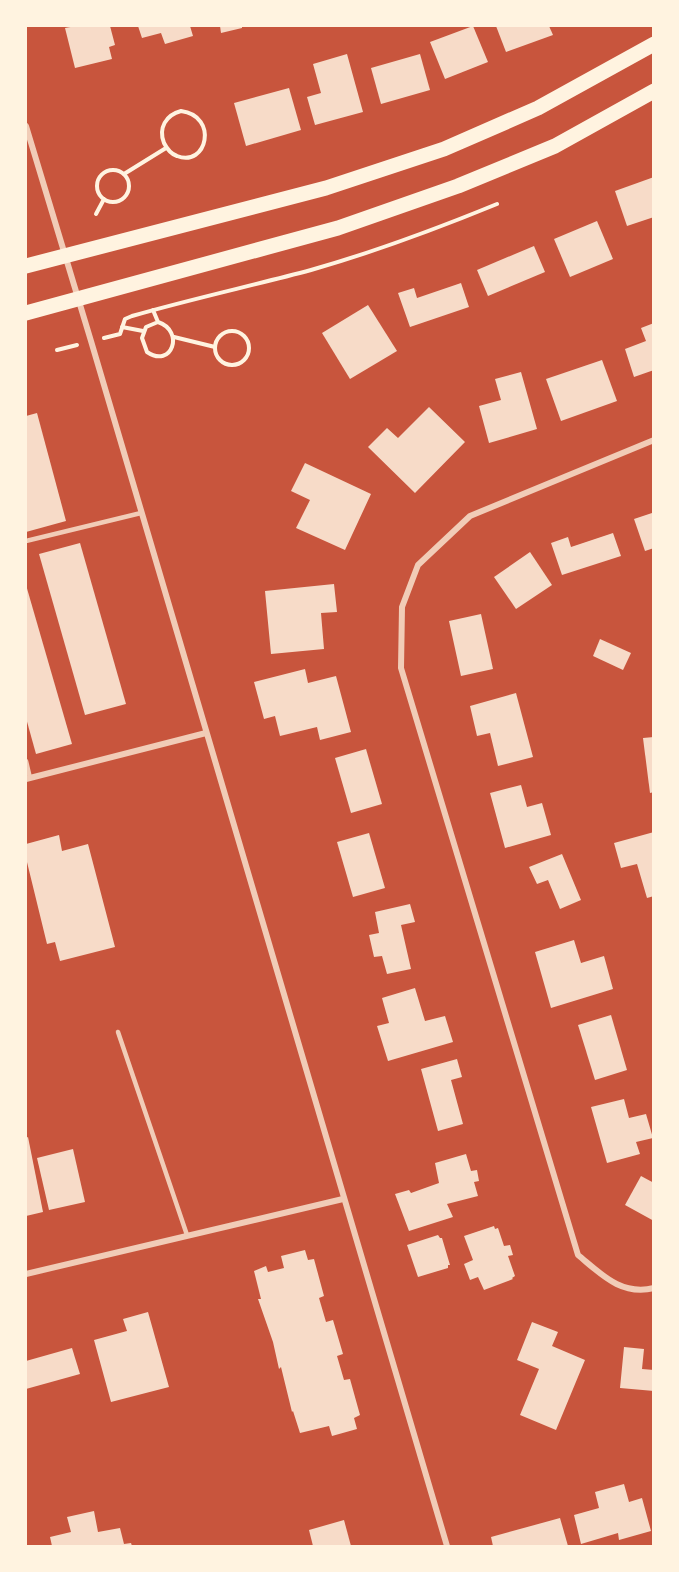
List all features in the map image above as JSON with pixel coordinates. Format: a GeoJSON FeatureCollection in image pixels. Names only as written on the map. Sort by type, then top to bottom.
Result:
{"type":"FeatureCollection","features":[{"type":"Feature","properties":{"kind":"main road"},"geometry":{"type":"LineString","coordinates":[[26,267],[326,188],[444,149],[538,108],[654,44]]}},
{"type":"Feature","properties":{"kind":"main road"},"geometry":{"type":"LineString","coordinates":[[26,313],[338,228],[458,186],[555,146],[654,91]]}},
{"type":"Feature","properties":{"kind":"street"},"geometry":{"type":"LineString","coordinates":[[26,126],[447,1546]]}},
{"type":"Feature","properties":{"kind":"street"},"geometry":{"type":"LineString","coordinates":[[654,440],[470,516],[418,565],[402,607],[401,668],[578,1255],[611,1283],[640,1291],[654,1288]]}},
{"type":"Feature","properties":{"kind":"street"},"geometry":{"type":"LineString","coordinates":[[28,779],[206,733]]}},
{"type":"Feature","properties":{"kind":"street"},"geometry":{"type":"LineString","coordinates":[[26,1274],[343,1199]]}},
{"type":"Feature","properties":{"kind":"lane"},"geometry":{"type":"LineString","coordinates":[[26,541],[141,513]]}},
{"type":"Feature","properties":{"kind":"lane"},"geometry":{"type":"LineString","coordinates":[[26,761],[28,779]]}},
{"type":"Feature","properties":{"kind":"lane"},"geometry":{"type":"LineString","coordinates":[[118,1032],[187,1235]]}},
{"type":"Feature","properties":{"kind":"path"},"geometry":{"type":"LineString","coordinates":[[181,111],[190,112],[198,118],[205,135],[198,153],[182,158],[173,155],[166,148],[162,129],[172,114],[181,111]]}},
{"type":"Feature","properties":{"kind":"path"},"geometry":{"type":"LineString","coordinates":[[124,174],[166,148]]}},
{"type":"Feature","properties":{"kind":"path"},"geometry":{"type":"LineString","coordinates":[[112,168],[119,170],[128,180],[128,188],[122,200],[110,202],[104,199],[97,188],[100,174],[112,168]]}},
{"type":"Feature","properties":{"kind":"path"},"geometry":{"type":"LineString","coordinates":[[96,214],[104,199]]}},
{"type":"Feature","properties":{"kind":"path"},"geometry":{"type":"LineString","coordinates":[[57,350],[120,334],[125,319],[366,253],[417,236],[497,204]]}},
{"type":"Feature","properties":{"kind":"path"},"geometry":{"type":"LineString","coordinates":[[153,310],[158,322]]}},
{"type":"Feature","properties":{"kind":"path"},"geometry":{"type":"LineString","coordinates":[[158,322],[165,324],[174,337],[170,351],[159,357],[147,352],[142,338],[143,331],[149,324],[158,322]]}},
{"type":"Feature","properties":{"kind":"path"},"geometry":{"type":"LineString","coordinates":[[122,327],[143,331]]}},
{"type":"Feature","properties":{"kind":"path"},"geometry":{"type":"LineString","coordinates":[[231,330],[242,335],[249,347],[242,364],[230,367],[219,360],[215,347],[220,335],[231,330]]}},
{"type":"Feature","properties":{"kind":"path"},"geometry":{"type":"LineString","coordinates":[[174,337],[215,347]]}},
{"type":"Feature","properties":{"kind":"building"},"geometry":{"type":"Polygon","coordinates":[[[110,26],[115,45],[109,47],[112,59],[75,68],[65,28],[110,26]]]}},
{"type":"Feature","properties":{"kind":"building"},"geometry":{"type":"Polygon","coordinates":[[[138,26],[190,26],[193,36],[165,44],[161,33],[142,38],[138,26]]]}},
{"type":"Feature","properties":{"kind":"building"},"geometry":{"type":"Polygon","coordinates":[[[220,26],[242,26],[242,28],[221,33],[220,26]]]}},
{"type":"Feature","properties":{"kind":"building"},"geometry":{"type":"Polygon","coordinates":[[[473,26],[488,62],[445,79],[430,42],[473,26]]]}},
{"type":"Feature","properties":{"kind":"building"},"geometry":{"type":"Polygon","coordinates":[[[496,26],[549,26],[553,35],[506,52],[496,26]]]}},
{"type":"Feature","properties":{"kind":"building"},"geometry":{"type":"Polygon","coordinates":[[[347,54],[363,112],[315,125],[307,97],[321,93],[313,64],[347,54]]]}},
{"type":"Feature","properties":{"kind":"building"},"geometry":{"type":"Polygon","coordinates":[[[420,54],[430,90],[381,104],[371,68],[420,54]]]}},
{"type":"Feature","properties":{"kind":"building"},"geometry":{"type":"Polygon","coordinates":[[[289,88],[301,130],[246,146],[234,103],[289,88]]]}},
{"type":"Feature","properties":{"kind":"building"},"geometry":{"type":"Polygon","coordinates":[[[654,177],[654,217],[627,226],[615,191],[654,177]]]}},
{"type":"Feature","properties":{"kind":"building"},"geometry":{"type":"Polygon","coordinates":[[[597,221],[613,259],[570,277],[554,239],[597,221]]]}},
{"type":"Feature","properties":{"kind":"building"},"geometry":{"type":"Polygon","coordinates":[[[534,246],[545,272],[488,296],[477,270],[534,246]]]}},
{"type":"Feature","properties":{"kind":"building"},"geometry":{"type":"Polygon","coordinates":[[[461,283],[469,307],[410,327],[398,293],[414,288],[417,298],[461,283]]]}},
{"type":"Feature","properties":{"kind":"building"},"geometry":{"type":"Polygon","coordinates":[[[368,305],[397,351],[350,379],[322,333],[368,305]]]}},
{"type":"Feature","properties":{"kind":"building"},"geometry":{"type":"Polygon","coordinates":[[[654,323],[654,370],[634,377],[625,349],[646,341],[641,328],[654,323]]]}},
{"type":"Feature","properties":{"kind":"building"},"geometry":{"type":"Polygon","coordinates":[[[602,360],[617,401],[561,421],[546,379],[602,360]]]}},
{"type":"Feature","properties":{"kind":"building"},"geometry":{"type":"Polygon","coordinates":[[[521,372],[537,429],[489,443],[479,406],[501,400],[495,379],[521,372]]]}},
{"type":"Feature","properties":{"kind":"building"},"geometry":{"type":"Polygon","coordinates":[[[429,407],[465,442],[415,493],[368,447],[387,428],[398,438],[429,407]]]}},
{"type":"Feature","properties":{"kind":"building"},"geometry":{"type":"Polygon","coordinates":[[[37,413],[66,521],[26,532],[26,416],[37,413]]]}},
{"type":"Feature","properties":{"kind":"building"},"geometry":{"type":"Polygon","coordinates":[[[305,463],[371,494],[345,550],[296,528],[310,500],[291,491],[305,463]]]}},
{"type":"Feature","properties":{"kind":"building"},"geometry":{"type":"Polygon","coordinates":[[[652,513],[654,548],[645,551],[634,519],[652,513]]]}},
{"type":"Feature","properties":{"kind":"building"},"geometry":{"type":"Polygon","coordinates":[[[613,533],[621,556],[562,575],[551,543],[568,537],[571,547],[613,533]]]}},
{"type":"Feature","properties":{"kind":"building"},"geometry":{"type":"Polygon","coordinates":[[[80,543],[126,704],[85,715],[39,554],[80,543]]]}},
{"type":"Feature","properties":{"kind":"building"},"geometry":{"type":"Polygon","coordinates":[[[530,552],[552,585],[516,609],[494,577],[530,552]]]}},
{"type":"Feature","properties":{"kind":"building"},"geometry":{"type":"Polygon","coordinates":[[[334,584],[337,612],[321,613],[324,649],[271,654],[265,591],[334,584]]]}},
{"type":"Feature","properties":{"kind":"building"},"geometry":{"type":"Polygon","coordinates":[[[26,585],[72,744],[36,754],[26,718],[26,585]]]}},
{"type":"Feature","properties":{"kind":"building"},"geometry":{"type":"Polygon","coordinates":[[[481,614],[493,669],[461,676],[449,621],[481,614]]]}},
{"type":"Feature","properties":{"kind":"building"},"geometry":{"type":"Polygon","coordinates":[[[600,639],[631,653],[623,670],[593,656],[600,639]]]}},
{"type":"Feature","properties":{"kind":"building"},"geometry":{"type":"Polygon","coordinates":[[[305,669],[308,683],[336,676],[351,732],[320,740],[317,727],[280,736],[275,716],[264,719],[254,682],[305,669]]]}},
{"type":"Feature","properties":{"kind":"building"},"geometry":{"type":"Polygon","coordinates":[[[516,693],[533,757],[498,766],[490,733],[477,736],[470,706],[516,693]]]}},
{"type":"Feature","properties":{"kind":"building"},"geometry":{"type":"Polygon","coordinates":[[[654,737],[654,792],[650,793],[643,738],[654,737]]]}},
{"type":"Feature","properties":{"kind":"building"},"geometry":{"type":"Polygon","coordinates":[[[366,749],[382,804],[351,813],[335,758],[366,749]]]}},
{"type":"Feature","properties":{"kind":"building"},"geometry":{"type":"Polygon","coordinates":[[[521,785],[527,807],[542,803],[551,835],[505,848],[490,793],[521,785]]]}},
{"type":"Feature","properties":{"kind":"building"},"geometry":{"type":"Polygon","coordinates":[[[654,832],[654,896],[647,898],[637,864],[621,868],[614,843],[654,832]]]}},
{"type":"Feature","properties":{"kind":"building"},"geometry":{"type":"Polygon","coordinates":[[[369,833],[385,888],[353,897],[337,842],[369,833]]]}},
{"type":"Feature","properties":{"kind":"building"},"geometry":{"type":"Polygon","coordinates":[[[59,835],[62,851],[88,844],[115,947],[60,961],[55,942],[47,944],[26,858],[26,844],[59,835]]]}},
{"type":"Feature","properties":{"kind":"building"},"geometry":{"type":"Polygon","coordinates":[[[562,854],[581,900],[560,909],[548,880],[537,884],[529,867],[562,854]]]}},
{"type":"Feature","properties":{"kind":"building"},"geometry":{"type":"Polygon","coordinates":[[[410,904],[415,922],[401,925],[411,969],[387,974],[382,956],[374,957],[369,935],[379,933],[375,912],[410,904]]]}},
{"type":"Feature","properties":{"kind":"building"},"geometry":{"type":"Polygon","coordinates":[[[574,940],[581,963],[604,956],[613,989],[551,1008],[535,952],[574,940]]]}},
{"type":"Feature","properties":{"kind":"building"},"geometry":{"type":"Polygon","coordinates":[[[415,988],[425,1021],[445,1016],[453,1042],[388,1061],[377,1026],[389,1023],[382,998],[415,988]]]}},
{"type":"Feature","properties":{"kind":"building"},"geometry":{"type":"Polygon","coordinates":[[[611,1015],[627,1070],[595,1080],[578,1025],[611,1015]]]}},
{"type":"Feature","properties":{"kind":"building"},"geometry":{"type":"Polygon","coordinates":[[[457,1059],[462,1077],[451,1080],[463,1124],[438,1131],[421,1069],[457,1059]]]}},
{"type":"Feature","properties":{"kind":"building"},"geometry":{"type":"Polygon","coordinates":[[[624,1099],[629,1118],[646,1114],[653,1138],[636,1142],[640,1154],[607,1163],[591,1107],[624,1099]]]}},
{"type":"Feature","properties":{"kind":"building"},"geometry":{"type":"Polygon","coordinates":[[[28,1137],[43,1212],[26,1216],[26,1138],[28,1137]]]}},
{"type":"Feature","properties":{"kind":"building"},"geometry":{"type":"Polygon","coordinates":[[[73,1149],[85,1202],[49,1210],[37,1158],[73,1149]]]}},
{"type":"Feature","properties":{"kind":"building"},"geometry":{"type":"Polygon","coordinates":[[[466,1154],[471,1171],[477,1170],[479,1181],[474,1182],[478,1196],[447,1204],[453,1217],[409,1231],[395,1194],[409,1190],[411,1193],[439,1183],[435,1163],[466,1154]]]}},
{"type":"Feature","properties":{"kind":"building"},"geometry":{"type":"Polygon","coordinates":[[[641,1176],[654,1183],[654,1221],[625,1205],[641,1176]]]}},
{"type":"Feature","properties":{"kind":"building"},"geometry":{"type":"Polygon","coordinates":[[[494,1226],[495,1229],[498,1228],[504,1246],[510,1245],[513,1255],[508,1256],[515,1276],[513,1279],[484,1290],[478,1277],[470,1280],[464,1264],[473,1260],[464,1236],[494,1226]]]}},
{"type":"Feature","properties":{"kind":"building"},"geometry":{"type":"Polygon","coordinates":[[[438,1235],[442,1238],[450,1265],[448,1268],[418,1277],[407,1245],[438,1235]]]}},
{"type":"Feature","properties":{"kind":"building"},"geometry":{"type":"Polygon","coordinates":[[[305,1250],[308,1260],[314,1259],[324,1296],[319,1298],[326,1322],[333,1320],[343,1354],[337,1356],[344,1380],[350,1379],[360,1415],[354,1418],[357,1429],[332,1436],[329,1426],[300,1433],[258,1299],[261,1299],[254,1271],[266,1266],[268,1272],[284,1268],[281,1256],[305,1250]]]}},
{"type":"Feature","properties":{"kind":"building"},"geometry":{"type":"Polygon","coordinates":[[[148,1312],[169,1387],[111,1402],[94,1340],[127,1331],[123,1319],[148,1312]]]}},
{"type":"Feature","properties":{"kind":"building"},"geometry":{"type":"Polygon","coordinates":[[[532,1322],[558,1332],[552,1346],[585,1360],[556,1430],[520,1415],[539,1369],[517,1360],[532,1322]]]}},
{"type":"Feature","properties":{"kind":"building"},"geometry":{"type":"Polygon","coordinates":[[[624,1347],[644,1349],[642,1369],[654,1370],[654,1391],[620,1388],[624,1347]]]}},
{"type":"Feature","properties":{"kind":"building"},"geometry":{"type":"Polygon","coordinates":[[[72,1348],[80,1374],[26,1389],[26,1361],[72,1348]]]}},
{"type":"Feature","properties":{"kind":"building"},"geometry":{"type":"Polygon","coordinates":[[[624,1484],[629,1502],[642,1498],[651,1531],[619,1540],[618,1533],[581,1544],[574,1515],[599,1508],[595,1492],[624,1484]]]}},
{"type":"Feature","properties":{"kind":"building"},"geometry":{"type":"Polygon","coordinates":[[[94,1511],[98,1532],[120,1528],[124,1544],[131,1543],[132,1546],[52,1546],[50,1537],[71,1532],[67,1517],[94,1511]]]}},
{"type":"Feature","properties":{"kind":"building"},"geometry":{"type":"Polygon","coordinates":[[[560,1518],[568,1546],[493,1546],[491,1537],[560,1518]]]}},
{"type":"Feature","properties":{"kind":"building"},"geometry":{"type":"Polygon","coordinates":[[[344,1520],[351,1546],[313,1546],[309,1530],[344,1520]]]}}]}
